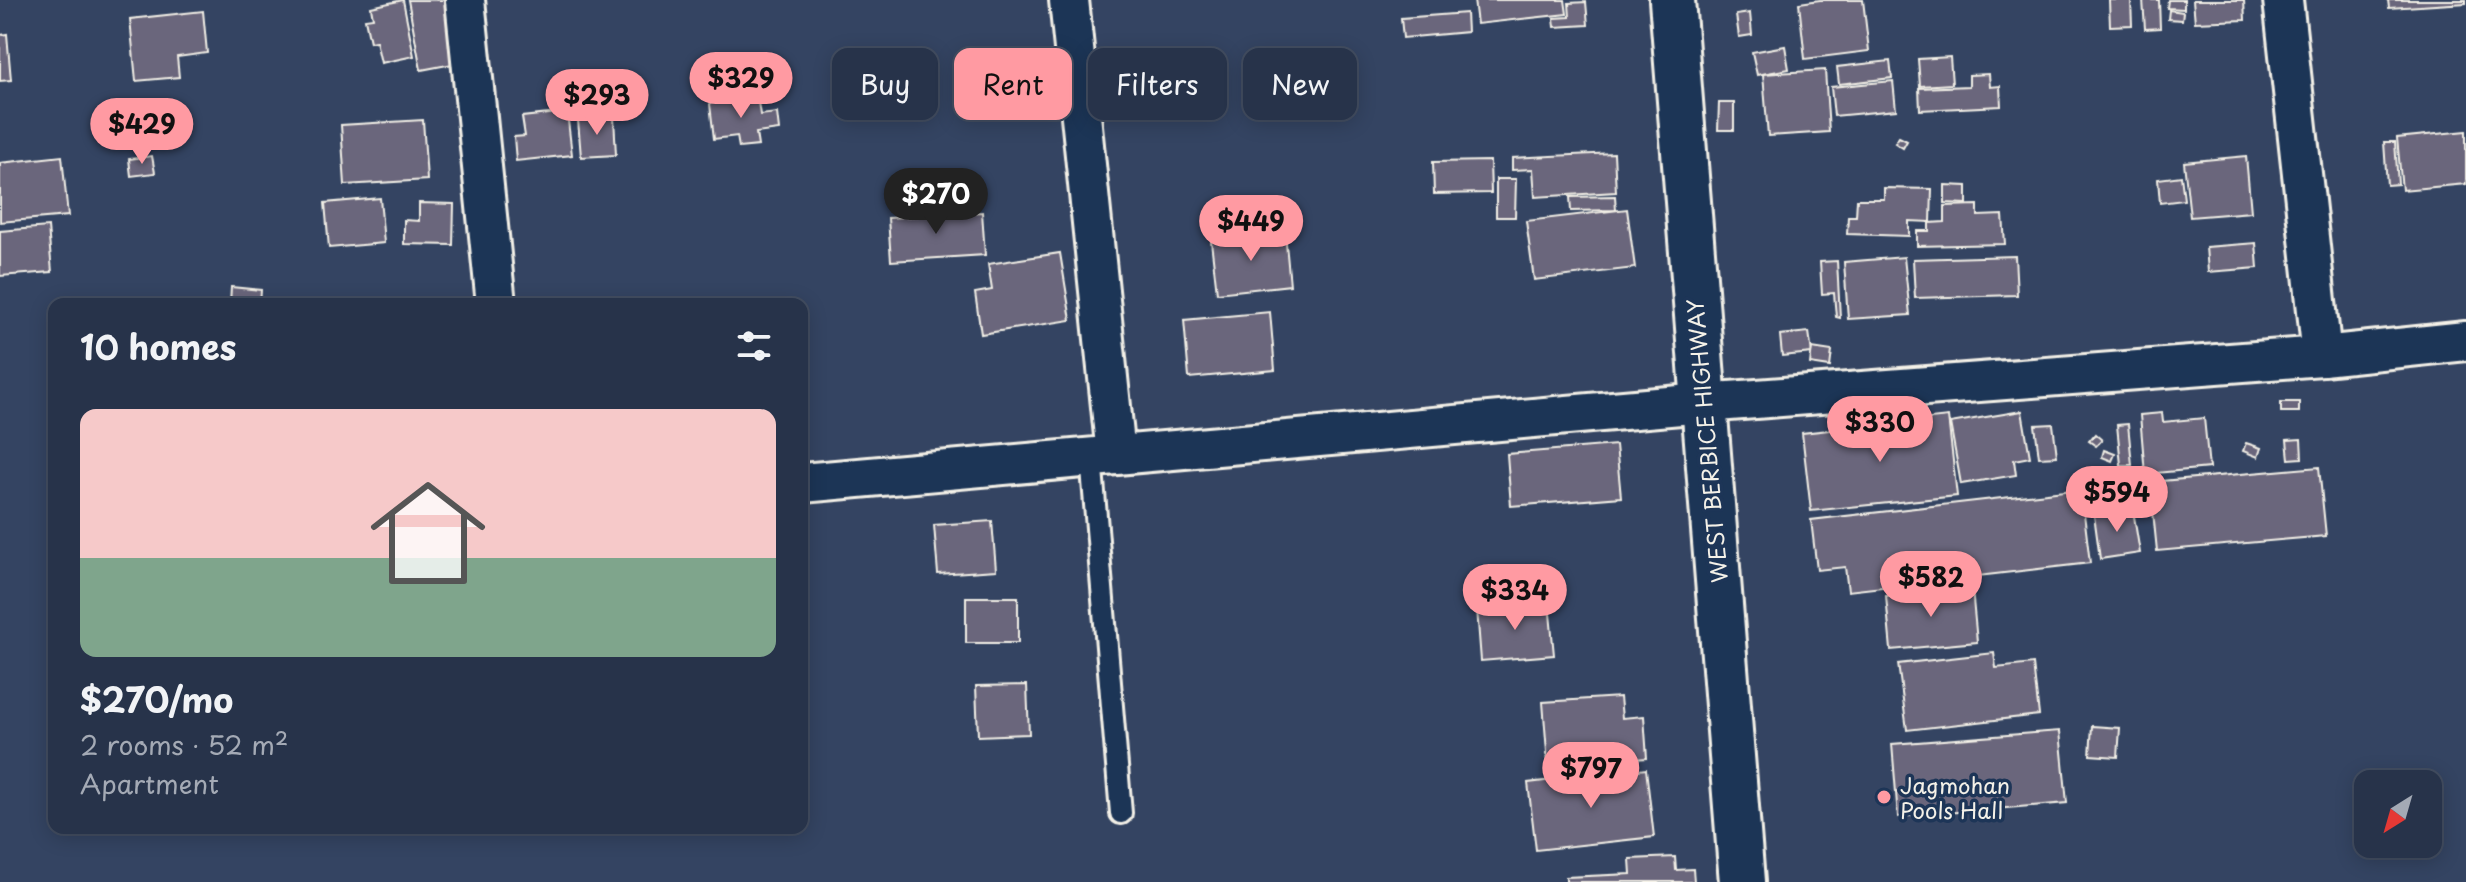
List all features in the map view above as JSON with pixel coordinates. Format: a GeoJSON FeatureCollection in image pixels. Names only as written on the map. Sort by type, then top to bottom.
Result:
{"type":"FeatureCollection","features":[{"type":"Feature","properties":{"kind":"main road","name":"WEST BERBICE HIGHWAY"},"geometry":{"type":"LineString","coordinates":[[1672,0],[1742,882]]}},
{"type":"Feature","properties":{"kind":"street"},"geometry":{"type":"LineString","coordinates":[[465,0],[495,298]]}},
{"type":"Feature","properties":{"kind":"street"},"geometry":{"type":"LineString","coordinates":[[1069,0],[1103,456]]}},
{"type":"Feature","properties":{"kind":"street"},"geometry":{"type":"LineString","coordinates":[[2283,0],[2322,356]]}},
{"type":"Feature","properties":{"kind":"street"},"geometry":{"type":"LineString","coordinates":[[808,482],[1703,403],[2322,356],[2466,341]]}},
{"type":"Feature","properties":{"kind":"lane"},"geometry":{"type":"LineString","coordinates":[[1103,456],[1121,813]]}},
{"type":"Feature","properties":{"kind":"building"},"geometry":{"type":"Polygon","coordinates":[[[403,0],[414,56],[381,63],[376,41],[370,42],[365,19],[373,18],[371,7],[403,0]]]}},
{"type":"Feature","properties":{"kind":"building"},"geometry":{"type":"Polygon","coordinates":[[[408,0],[446,0],[458,63],[421,70],[408,0]]]}},
{"type":"Feature","properties":{"kind":"building"},"geometry":{"type":"Polygon","coordinates":[[[1474,0],[1565,0],[1567,14],[1477,24],[1474,0]]]}},
{"type":"Feature","properties":{"kind":"building"},"geometry":{"type":"Polygon","coordinates":[[[1863,0],[1869,51],[1805,59],[1799,3],[1863,0]]]}},
{"type":"Feature","properties":{"kind":"building"},"geometry":{"type":"Polygon","coordinates":[[[2109,0],[2131,0],[2132,25],[2110,26],[2109,0]]]}},
{"type":"Feature","properties":{"kind":"building"},"geometry":{"type":"Polygon","coordinates":[[[2143,0],[2159,0],[2160,28],[2145,29],[2143,0]]]}},
{"type":"Feature","properties":{"kind":"building"},"geometry":{"type":"Polygon","coordinates":[[[2168,0],[2184,0],[2184,9],[2167,8],[2168,0]]]}},
{"type":"Feature","properties":{"kind":"building"},"geometry":{"type":"Polygon","coordinates":[[[2193,0],[2244,0],[2245,20],[2195,22],[2193,0]]]}},
{"type":"Feature","properties":{"kind":"building"},"geometry":{"type":"Polygon","coordinates":[[[2388,0],[2466,0],[2466,3],[2389,8],[2388,0]]]}},
{"type":"Feature","properties":{"kind":"building"},"geometry":{"type":"Polygon","coordinates":[[[1586,2],[1588,25],[1555,27],[1554,18],[1570,17],[1569,3],[1586,2]]]}},
{"type":"Feature","properties":{"kind":"building"},"geometry":{"type":"Polygon","coordinates":[[[2169,10],[2183,12],[2182,20],[2168,19],[2169,10]]]}},
{"type":"Feature","properties":{"kind":"building"},"geometry":{"type":"Polygon","coordinates":[[[203,11],[207,53],[177,57],[179,77],[136,81],[130,19],[203,11]]]}},
{"type":"Feature","properties":{"kind":"building"},"geometry":{"type":"Polygon","coordinates":[[[1466,13],[1467,32],[1403,38],[1401,18],[1466,13]]]}},
{"type":"Feature","properties":{"kind":"building"},"geometry":{"type":"Polygon","coordinates":[[[1750,13],[1752,35],[1739,37],[1736,15],[1750,13]]]}},
{"type":"Feature","properties":{"kind":"building"},"geometry":{"type":"Polygon","coordinates":[[[7,34],[11,80],[0,81],[0,35],[7,34]]]}},
{"type":"Feature","properties":{"kind":"building"},"geometry":{"type":"Polygon","coordinates":[[[1785,46],[1789,69],[1757,75],[1752,52],[1785,46]]]}},
{"type":"Feature","properties":{"kind":"building"},"geometry":{"type":"Polygon","coordinates":[[[1950,57],[1952,84],[1920,86],[1918,59],[1950,57]]]}},
{"type":"Feature","properties":{"kind":"building"},"geometry":{"type":"Polygon","coordinates":[[[1890,61],[1892,78],[1839,84],[1837,67],[1890,61]]]}},
{"type":"Feature","properties":{"kind":"building"},"geometry":{"type":"Polygon","coordinates":[[[1825,70],[1829,132],[1768,136],[1763,74],[1825,70]]]}},
{"type":"Feature","properties":{"kind":"building"},"geometry":{"type":"Polygon","coordinates":[[[1989,74],[1990,87],[2000,86],[2001,106],[1920,110],[1919,88],[1969,86],[1969,75],[1989,74]]]}},
{"type":"Feature","properties":{"kind":"building"},"geometry":{"type":"Polygon","coordinates":[[[1893,81],[1896,110],[1834,116],[1831,87],[1893,81]]]}},
{"type":"Feature","properties":{"kind":"building"},"geometry":{"type":"Polygon","coordinates":[[[735,96],[758,102],[760,115],[777,113],[779,130],[756,133],[758,146],[739,148],[737,136],[714,139],[710,104],[718,97],[735,96]]]}},
{"type":"Feature","properties":{"kind":"building"},"geometry":{"type":"Polygon","coordinates":[[[1719,103],[1734,103],[1734,130],[1718,130],[1719,103]]]}},
{"type":"Feature","properties":{"kind":"building"},"geometry":{"type":"Polygon","coordinates":[[[567,112],[572,155],[516,161],[514,137],[525,136],[522,117],[567,112]]]}},
{"type":"Feature","properties":{"kind":"building"},"geometry":{"type":"Polygon","coordinates":[[[614,117],[616,155],[581,157],[578,120],[614,117]]]}},
{"type":"Feature","properties":{"kind":"building"},"geometry":{"type":"Polygon","coordinates":[[[423,120],[427,180],[345,185],[341,125],[423,120]]]}},
{"type":"Feature","properties":{"kind":"building"},"geometry":{"type":"Polygon","coordinates":[[[2466,131],[2466,184],[2402,190],[2397,138],[2466,131]]]}},
{"type":"Feature","properties":{"kind":"building"},"geometry":{"type":"Polygon","coordinates":[[[1899,137],[1907,141],[1903,148],[1895,143],[1899,137]]]}},
{"type":"Feature","properties":{"kind":"building"},"geometry":{"type":"Polygon","coordinates":[[[2384,142],[2395,142],[2398,184],[2387,185],[2384,142]]]}},
{"type":"Feature","properties":{"kind":"building"},"geometry":{"type":"Polygon","coordinates":[[[1614,153],[1616,192],[1535,197],[1533,169],[1512,170],[1512,158],[1614,153]]]}},
{"type":"Feature","properties":{"kind":"building"},"geometry":{"type":"Polygon","coordinates":[[[62,156],[68,216],[0,222],[0,163],[62,156]]]}},
{"type":"Feature","properties":{"kind":"building"},"geometry":{"type":"Polygon","coordinates":[[[152,156],[155,173],[131,176],[129,159],[152,156]]]}},
{"type":"Feature","properties":{"kind":"building"},"geometry":{"type":"Polygon","coordinates":[[[2246,156],[2251,212],[2190,217],[2184,162],[2246,156]]]}},
{"type":"Feature","properties":{"kind":"building"},"geometry":{"type":"Polygon","coordinates":[[[1490,161],[1491,193],[1434,194],[1433,162],[1490,161]]]}},
{"type":"Feature","properties":{"kind":"building"},"geometry":{"type":"Polygon","coordinates":[[[2181,176],[2184,200],[2160,203],[2158,179],[2181,176]]]}},
{"type":"Feature","properties":{"kind":"building"},"geometry":{"type":"Polygon","coordinates":[[[1496,179],[1516,179],[1515,217],[1496,217],[1496,179]]]}},
{"type":"Feature","properties":{"kind":"building"},"geometry":{"type":"Polygon","coordinates":[[[1945,185],[1967,186],[1967,204],[1945,203],[1945,185]]]}},
{"type":"Feature","properties":{"kind":"building"},"geometry":{"type":"Polygon","coordinates":[[[1884,188],[1932,189],[1931,222],[1909,221],[1909,236],[1847,234],[1848,216],[1856,216],[1857,199],[1884,199],[1884,188]]]}},
{"type":"Feature","properties":{"kind":"building"},"geometry":{"type":"Polygon","coordinates":[[[1615,196],[1616,210],[1571,211],[1570,197],[1615,196]]]}},
{"type":"Feature","properties":{"kind":"building"},"geometry":{"type":"Polygon","coordinates":[[[380,198],[384,243],[329,248],[325,203],[380,198]]]}},
{"type":"Feature","properties":{"kind":"building"},"geometry":{"type":"Polygon","coordinates":[[[419,203],[454,204],[453,245],[404,244],[404,220],[419,221],[419,203]]]}},
{"type":"Feature","properties":{"kind":"building"},"geometry":{"type":"Polygon","coordinates":[[[1978,205],[1978,216],[2003,215],[2005,244],[1917,246],[1917,231],[1929,231],[1929,223],[1945,222],[1945,206],[1978,205]]]}},
{"type":"Feature","properties":{"kind":"building"},"geometry":{"type":"Polygon","coordinates":[[[1627,209],[1635,268],[1534,280],[1526,221],[1627,209]]]}},
{"type":"Feature","properties":{"kind":"building"},"geometry":{"type":"Polygon","coordinates":[[[982,212],[985,255],[891,261],[888,218],[982,212]]]}},
{"type":"Feature","properties":{"kind":"building"},"geometry":{"type":"Polygon","coordinates":[[[48,227],[52,272],[0,276],[0,231],[48,227]]]}},
{"type":"Feature","properties":{"kind":"building"},"geometry":{"type":"Polygon","coordinates":[[[1285,233],[1290,285],[1217,293],[1211,241],[1285,233]]]}},
{"type":"Feature","properties":{"kind":"building"},"geometry":{"type":"Polygon","coordinates":[[[2256,243],[2258,268],[2208,272],[2206,247],[2256,243]]]}},
{"type":"Feature","properties":{"kind":"building"},"geometry":{"type":"Polygon","coordinates":[[[1060,253],[1071,320],[981,334],[975,293],[992,290],[988,264],[1060,253]]]}},
{"type":"Feature","properties":{"kind":"building"},"geometry":{"type":"Polygon","coordinates":[[[2015,256],[2017,295],[1915,298],[1913,259],[2015,256]]]}},
{"type":"Feature","properties":{"kind":"building"},"geometry":{"type":"Polygon","coordinates":[[[1904,257],[1910,315],[1848,319],[1844,262],[1904,257]]]}},
{"type":"Feature","properties":{"kind":"building"},"geometry":{"type":"Polygon","coordinates":[[[1837,261],[1840,318],[1836,317],[1834,293],[1822,294],[1820,262],[1837,261]]]}},
{"type":"Feature","properties":{"kind":"building"},"geometry":{"type":"Polygon","coordinates":[[[231,287],[261,290],[260,298],[230,298],[231,287]]]}},
{"type":"Feature","properties":{"kind":"building"},"geometry":{"type":"Polygon","coordinates":[[[1270,312],[1275,370],[1189,378],[1184,320],[1270,312]]]}},
{"type":"Feature","properties":{"kind":"building"},"geometry":{"type":"Polygon","coordinates":[[[1809,332],[1812,353],[1782,356],[1780,335],[1809,332]]]}},
{"type":"Feature","properties":{"kind":"building"},"geometry":{"type":"Polygon","coordinates":[[[1812,348],[1832,351],[1830,367],[1810,364],[1812,348]]]}},
{"type":"Feature","properties":{"kind":"building"},"geometry":{"type":"Polygon","coordinates":[[[2281,402],[2299,402],[2299,412],[2281,412],[2281,402]]]}},
{"type":"Feature","properties":{"kind":"building"},"geometry":{"type":"Polygon","coordinates":[[[2022,411],[2030,457],[2014,460],[2016,475],[1961,484],[1950,423],[2022,411]]]}},
{"type":"Feature","properties":{"kind":"building"},"geometry":{"type":"Polygon","coordinates":[[[2162,413],[2163,422],[2204,418],[2209,468],[2145,474],[2140,415],[2162,413]]]}},
{"type":"Feature","properties":{"kind":"building"},"geometry":{"type":"Polygon","coordinates":[[[1948,417],[1957,496],[1811,511],[1802,433],[1948,417]]]}},
{"type":"Feature","properties":{"kind":"building"},"geometry":{"type":"Polygon","coordinates":[[[2053,424],[2057,456],[2039,457],[2035,425],[2053,424]]]}},
{"type":"Feature","properties":{"kind":"building"},"geometry":{"type":"Polygon","coordinates":[[[2128,424],[2132,465],[2121,465],[2117,425],[2128,424]]]}},
{"type":"Feature","properties":{"kind":"building"},"geometry":{"type":"Polygon","coordinates":[[[2095,434],[2102,440],[2096,446],[2089,441],[2095,434]]]}},
{"type":"Feature","properties":{"kind":"building"},"geometry":{"type":"Polygon","coordinates":[[[2301,439],[2302,458],[2289,459],[2287,440],[2301,439]]]}},
{"type":"Feature","properties":{"kind":"building"},"geometry":{"type":"Polygon","coordinates":[[[2246,443],[2261,448],[2258,457],[2243,451],[2246,443]]]}},
{"type":"Feature","properties":{"kind":"building"},"geometry":{"type":"Polygon","coordinates":[[[1616,445],[1621,497],[1511,506],[1507,454],[1616,445]]]}},
{"type":"Feature","properties":{"kind":"building"},"geometry":{"type":"Polygon","coordinates":[[[2104,450],[2115,454],[2112,461],[2102,457],[2104,450]]]}},
{"type":"Feature","properties":{"kind":"building"},"geometry":{"type":"Polygon","coordinates":[[[2319,467],[2326,536],[2157,551],[2150,482],[2319,467]]]}},
{"type":"Feature","properties":{"kind":"building"},"geometry":{"type":"Polygon","coordinates":[[[2081,489],[2090,563],[1848,591],[1845,567],[1817,570],[1811,520],[2081,489]]]}},
{"type":"Feature","properties":{"kind":"building"},"geometry":{"type":"Polygon","coordinates":[[[2133,510],[2140,553],[2100,559],[2094,515],[2133,510]]]}},
{"type":"Feature","properties":{"kind":"building"},"geometry":{"type":"Polygon","coordinates":[[[992,521],[996,570],[938,574],[934,525],[992,521]]]}},
{"type":"Feature","properties":{"kind":"building"},"geometry":{"type":"Polygon","coordinates":[[[1972,589],[1977,642],[1891,650],[1886,596],[1972,589]]]}},
{"type":"Feature","properties":{"kind":"building"},"geometry":{"type":"Polygon","coordinates":[[[966,597],[1018,597],[1018,643],[966,643],[966,597]]]}},
{"type":"Feature","properties":{"kind":"building"},"geometry":{"type":"Polygon","coordinates":[[[1549,603],[1554,655],[1481,661],[1477,609],[1549,603]]]}},
{"type":"Feature","properties":{"kind":"building"},"geometry":{"type":"Polygon","coordinates":[[[1994,653],[1996,668],[2033,664],[2039,715],[1907,730],[1898,664],[1994,653]]]}},
{"type":"Feature","properties":{"kind":"building"},"geometry":{"type":"Polygon","coordinates":[[[1027,685],[1029,734],[978,736],[976,686],[1027,685]]]}},
{"type":"Feature","properties":{"kind":"building"},"geometry":{"type":"Polygon","coordinates":[[[1620,697],[1622,718],[1644,716],[1647,758],[1548,765],[1543,702],[1620,697]]]}},
{"type":"Feature","properties":{"kind":"building"},"geometry":{"type":"Polygon","coordinates":[[[2092,726],[2120,728],[2118,757],[2090,755],[2092,726]]]}},
{"type":"Feature","properties":{"kind":"building"},"geometry":{"type":"Polygon","coordinates":[[[2060,731],[2067,803],[1898,817],[1892,744],[2060,731]]]}},
{"type":"Feature","properties":{"kind":"building"},"geometry":{"type":"Polygon","coordinates":[[[1646,769],[1654,837],[1536,850],[1528,783],[1646,769]]]}},
{"type":"Feature","properties":{"kind":"building"},"geometry":{"type":"Polygon","coordinates":[[[1675,857],[1676,870],[1693,869],[1694,882],[1566,882],[1566,877],[1631,874],[1630,859],[1675,857]]]}},
{"type":"Feature","properties":{"kind":"place","name":"Jagmohan Pools Hall"},"geometry":{"type":"Point","coordinates":[1884,797]}}]}
